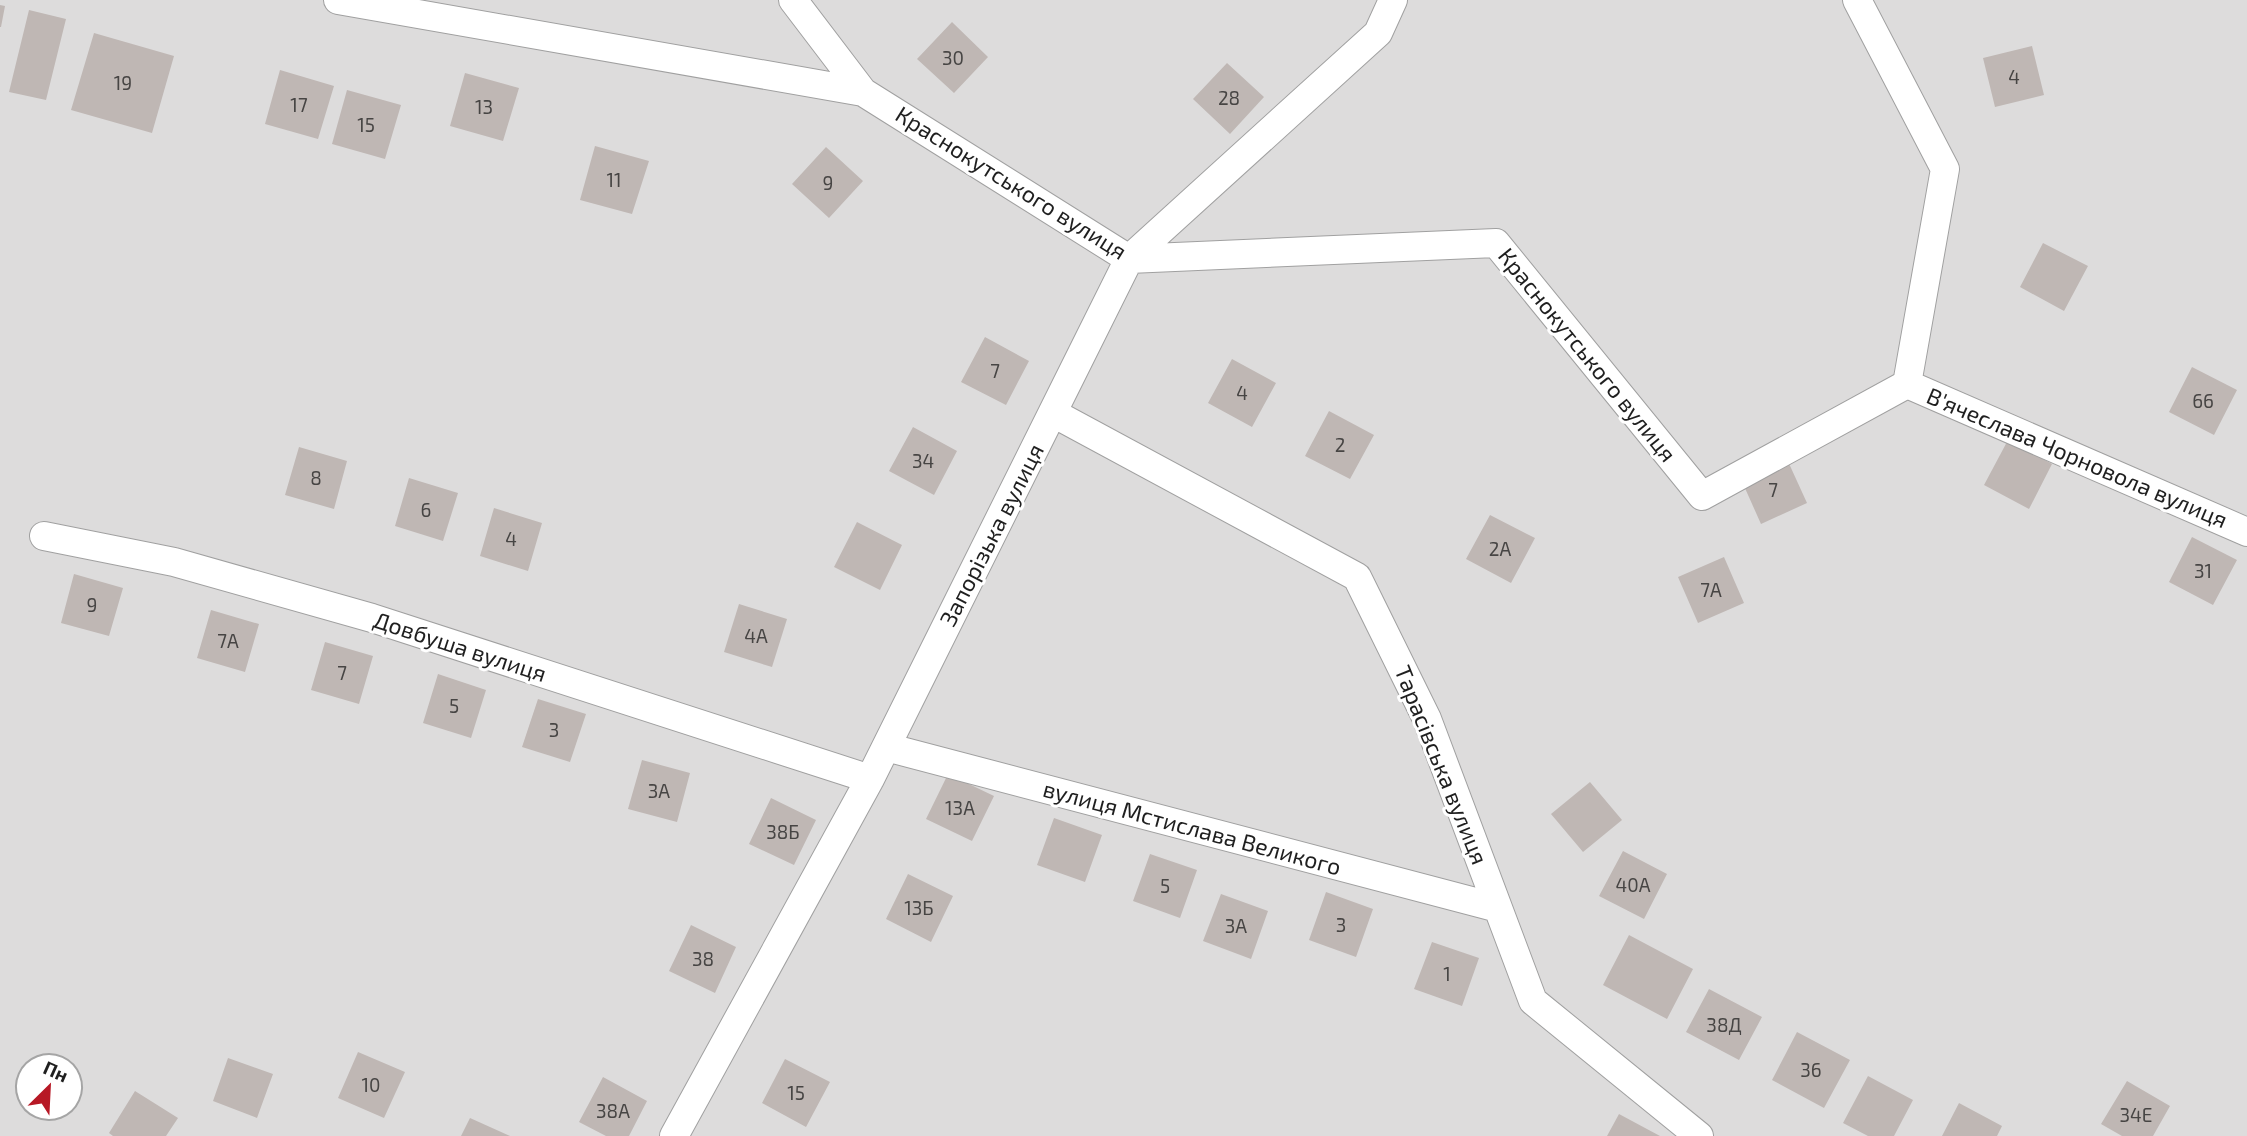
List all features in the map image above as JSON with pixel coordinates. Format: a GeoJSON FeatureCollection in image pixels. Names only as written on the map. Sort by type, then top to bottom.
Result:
{"type":"FeatureCollection","features":[{"type":"Feature","properties":{"kind":"street","name":"Краснокутського вулиця"},"geometry":{"type":"LineString","coordinates":[[338,0],[863,92],[1129,259],[1496,243],[1702,496],[1907,384]]}},
{"type":"Feature","properties":{"kind":"street"},"geometry":{"type":"LineString","coordinates":[[793,0],[863,92]]}},
{"type":"Feature","properties":{"kind":"street","name":"Запорізька вулиця"},"geometry":{"type":"LineString","coordinates":[[674,1136],[870,779],[1129,259],[1378,33],[1393,0]]}},
{"type":"Feature","properties":{"kind":"street"},"geometry":{"type":"LineString","coordinates":[[1857,0],[1945,169],[1907,384]]}},
{"type":"Feature","properties":{"kind":"street","name":"В'ячеслава Чорновола вулиця"},"geometry":{"type":"LineString","coordinates":[[1907,384],[2247,532]]}},
{"type":"Feature","properties":{"kind":"street","name":"Тарасівська вулиця"},"geometry":{"type":"LineString","coordinates":[[1053,413],[1357,577],[1427,719],[1533,1001],[1699,1136]]}},
{"type":"Feature","properties":{"kind":"street","name":"Довбуша вулиця"},"geometry":{"type":"LineString","coordinates":[[44,536],[174,562],[372,618],[870,779]]}},
{"type":"Feature","properties":{"kind":"street","name":"вулиця Мстислава Великого"},"geometry":{"type":"LineString","coordinates":[[886,747],[1498,908]]}},
{"type":"Feature","properties":{"kind":"shaded area"},"geometry":{"type":"Polygon","coordinates":[[[0,0],[2247,0],[2247,1136],[0,1136],[0,0]]]}},
{"type":"Feature","properties":{"kind":"building"},"geometry":{"type":"Polygon","coordinates":[[[0,5],[5,6],[1,27],[0,27],[0,5]]]}},
{"type":"Feature","properties":{"kind":"building"},"geometry":{"type":"Polygon","coordinates":[[[29,10],[66,19],[46,100],[9,92],[29,10]]]}},
{"type":"Feature","properties":{"kind":"building"},"geometry":{"type":"Polygon","coordinates":[[[952,22],[988,57],[954,93],[917,59],[952,22]]]}},
{"type":"Feature","properties":{"kind":"building"},"geometry":{"type":"Polygon","coordinates":[[[94,33],[174,56],[152,133],[71,110],[94,33]]]}},
{"type":"Feature","properties":{"kind":"building"},"geometry":{"type":"Polygon","coordinates":[[[2032,46],[2044,95],[1995,107],[1983,58],[2032,46]]]}},
{"type":"Feature","properties":{"kind":"building"},"geometry":{"type":"Polygon","coordinates":[[[1227,63],[1264,97],[1230,134],[1193,99],[1227,63]]]}},
{"type":"Feature","properties":{"kind":"building"},"geometry":{"type":"Polygon","coordinates":[[[280,70],[334,86],[318,139],[265,124],[280,70]]]}},
{"type":"Feature","properties":{"kind":"building"},"geometry":{"type":"Polygon","coordinates":[[[465,73],[519,88],[503,141],[450,126],[465,73]]]}},
{"type":"Feature","properties":{"kind":"building"},"geometry":{"type":"Polygon","coordinates":[[[347,90],[401,105],[385,159],[332,144],[347,90]]]}},
{"type":"Feature","properties":{"kind":"building"},"geometry":{"type":"Polygon","coordinates":[[[595,146],[649,161],[632,214],[580,200],[595,146]]]}},
{"type":"Feature","properties":{"kind":"building"},"geometry":{"type":"Polygon","coordinates":[[[826,147],[863,181],[829,218],[792,184],[826,147]]]}},
{"type":"Feature","properties":{"kind":"building"},"geometry":{"type":"Polygon","coordinates":[[[2043,243],[2088,266],[2064,311],[2020,287],[2043,243]]]}},
{"type":"Feature","properties":{"kind":"building"},"geometry":{"type":"Polygon","coordinates":[[[985,337],[1029,361],[1006,405],[961,382],[985,337]]]}},
{"type":"Feature","properties":{"kind":"building"},"geometry":{"type":"Polygon","coordinates":[[[1232,359],[1276,383],[1252,427],[1208,403],[1232,359]]]}},
{"type":"Feature","properties":{"kind":"building"},"geometry":{"type":"Polygon","coordinates":[[[2192,367],[2237,390],[2214,435],[2169,412],[2192,367]]]}},
{"type":"Feature","properties":{"kind":"building"},"geometry":{"type":"Polygon","coordinates":[[[1329,411],[1374,435],[1350,479],[1305,456],[1329,411]]]}},
{"type":"Feature","properties":{"kind":"building"},"geometry":{"type":"Polygon","coordinates":[[[913,427],[957,451],[934,495],[889,471],[913,427]]]}},
{"type":"Feature","properties":{"kind":"building"},"geometry":{"type":"Polygon","coordinates":[[[2008,440],[2052,464],[2029,509],[1984,485],[2008,440]]]}},
{"type":"Feature","properties":{"kind":"building"},"geometry":{"type":"Polygon","coordinates":[[[299,447],[347,461],[334,509],[285,495],[299,447]]]}},
{"type":"Feature","properties":{"kind":"building"},"geometry":{"type":"Polygon","coordinates":[[[1786,457],[1807,503],[1761,524],[1740,477],[1786,457]]]}},
{"type":"Feature","properties":{"kind":"building"},"geometry":{"type":"Polygon","coordinates":[[[409,478],[458,493],[443,541],[395,526],[409,478]]]}},
{"type":"Feature","properties":{"kind":"building"},"geometry":{"type":"Polygon","coordinates":[[[494,508],[542,523],[528,571],[480,556],[494,508]]]}},
{"type":"Feature","properties":{"kind":"building"},"geometry":{"type":"Polygon","coordinates":[[[1490,515],[1535,538],[1511,583],[1466,559],[1490,515]]]}},
{"type":"Feature","properties":{"kind":"building"},"geometry":{"type":"Polygon","coordinates":[[[857,522],[902,545],[880,590],[834,567],[857,522]]]}},
{"type":"Feature","properties":{"kind":"building"},"geometry":{"type":"Polygon","coordinates":[[[2192,537],[2237,560],[2213,605],[2169,582],[2192,537]]]}},
{"type":"Feature","properties":{"kind":"building"},"geometry":{"type":"Polygon","coordinates":[[[1724,557],[1744,603],[1698,623],[1678,577],[1724,557]]]}},
{"type":"Feature","properties":{"kind":"building"},"geometry":{"type":"Polygon","coordinates":[[[74,574],[123,588],[109,636],[61,623],[74,574]]]}},
{"type":"Feature","properties":{"kind":"building"},"geometry":{"type":"Polygon","coordinates":[[[739,604],[787,619],[772,667],[724,652],[739,604]]]}},
{"type":"Feature","properties":{"kind":"building"},"geometry":{"type":"Polygon","coordinates":[[[211,610],[259,624],[245,672],[197,658],[211,610]]]}},
{"type":"Feature","properties":{"kind":"building"},"geometry":{"type":"Polygon","coordinates":[[[325,642],[373,656],[359,704],[311,690],[325,642]]]}},
{"type":"Feature","properties":{"kind":"building"},"geometry":{"type":"Polygon","coordinates":[[[438,674],[486,690],[471,738],[423,723],[438,674]]]}},
{"type":"Feature","properties":{"kind":"building"},"geometry":{"type":"Polygon","coordinates":[[[538,699],[586,714],[570,762],[522,747],[538,699]]]}},
{"type":"Feature","properties":{"kind":"building"},"geometry":{"type":"Polygon","coordinates":[[[642,760],[690,773],[677,822],[628,809],[642,760]]]}},
{"type":"Feature","properties":{"kind":"building"},"geometry":{"type":"Polygon","coordinates":[[[948,774],[994,796],[972,841],[926,819],[948,774]]]}},
{"type":"Feature","properties":{"kind":"building"},"geometry":{"type":"Polygon","coordinates":[[[1590,782],[1622,820],[1583,852],[1551,814],[1590,782]]]}},
{"type":"Feature","properties":{"kind":"building"},"geometry":{"type":"Polygon","coordinates":[[[771,798],[816,820],[794,865],[749,844],[771,798]]]}},
{"type":"Feature","properties":{"kind":"building"},"geometry":{"type":"Polygon","coordinates":[[[1054,818],[1102,835],[1085,882],[1037,865],[1054,818]]]}},
{"type":"Feature","properties":{"kind":"building"},"geometry":{"type":"Polygon","coordinates":[[[1623,851],[1667,874],[1644,919],[1599,896],[1623,851]]]}},
{"type":"Feature","properties":{"kind":"building"},"geometry":{"type":"Polygon","coordinates":[[[1150,854],[1197,870],[1180,918],[1133,901],[1150,854]]]}},
{"type":"Feature","properties":{"kind":"building"},"geometry":{"type":"Polygon","coordinates":[[[908,874],[953,896],[931,942],[886,919],[908,874]]]}},
{"type":"Feature","properties":{"kind":"building"},"geometry":{"type":"Polygon","coordinates":[[[1326,892],[1373,909],[1356,957],[1309,940],[1326,892]]]}},
{"type":"Feature","properties":{"kind":"building"},"geometry":{"type":"Polygon","coordinates":[[[1221,894],[1268,911],[1251,959],[1203,941],[1221,894]]]}},
{"type":"Feature","properties":{"kind":"building"},"geometry":{"type":"Polygon","coordinates":[[[691,925],[736,947],[715,993],[669,971],[691,925]]]}},
{"type":"Feature","properties":{"kind":"building"},"geometry":{"type":"Polygon","coordinates":[[[1629,935],[1693,969],[1667,1019],[1603,985],[1629,935]]]}},
{"type":"Feature","properties":{"kind":"building"},"geometry":{"type":"Polygon","coordinates":[[[1432,942],[1479,958],[1462,1006],[1414,989],[1432,942]]]}},
{"type":"Feature","properties":{"kind":"building"},"geometry":{"type":"Polygon","coordinates":[[[1709,989],[1762,1017],[1739,1060],[1686,1032],[1709,989]]]}},
{"type":"Feature","properties":{"kind":"building"},"geometry":{"type":"Polygon","coordinates":[[[1797,1032],[1850,1060],[1824,1108],[1772,1080],[1797,1032]]]}},
{"type":"Feature","properties":{"kind":"building"},"geometry":{"type":"Polygon","coordinates":[[[358,1052],[405,1072],[384,1118],[338,1098],[358,1052]]]}},
{"type":"Feature","properties":{"kind":"building"},"geometry":{"type":"Polygon","coordinates":[[[228,1058],[273,1074],[257,1118],[213,1101],[228,1058]]]}},
{"type":"Feature","properties":{"kind":"building"},"geometry":{"type":"Polygon","coordinates":[[[785,1059],[830,1082],[806,1127],[762,1103],[785,1059]]]}},
{"type":"Feature","properties":{"kind":"building"},"geometry":{"type":"Polygon","coordinates":[[[1868,1076],[1913,1100],[1894,1136],[1868,1136],[1843,1123],[1868,1076]]]}},
{"type":"Feature","properties":{"kind":"building"},"geometry":{"type":"Polygon","coordinates":[[[603,1077],[647,1101],[629,1136],[606,1136],[579,1122],[603,1077]]]}},
{"type":"Feature","properties":{"kind":"building"},"geometry":{"type":"Polygon","coordinates":[[[2127,1081],[2170,1106],[2153,1136],[2122,1136],[2101,1124],[2127,1081]]]}},
{"type":"Feature","properties":{"kind":"building"},"geometry":{"type":"Polygon","coordinates":[[[135,1091],[178,1118],[166,1136],[113,1136],[109,1133],[135,1091]]]}},
{"type":"Feature","properties":{"kind":"building"},"geometry":{"type":"Polygon","coordinates":[[[1959,1103],[2002,1126],[1997,1136],[1942,1136],[1959,1103]]]}},
{"type":"Feature","properties":{"kind":"building"},"geometry":{"type":"Polygon","coordinates":[[[1619,1114],[1660,1136],[1607,1136],[1619,1114]]]}},
{"type":"Feature","properties":{"kind":"building"},"geometry":{"type":"Polygon","coordinates":[[[470,1118],[510,1136],[461,1136],[470,1118]]]}}]}
